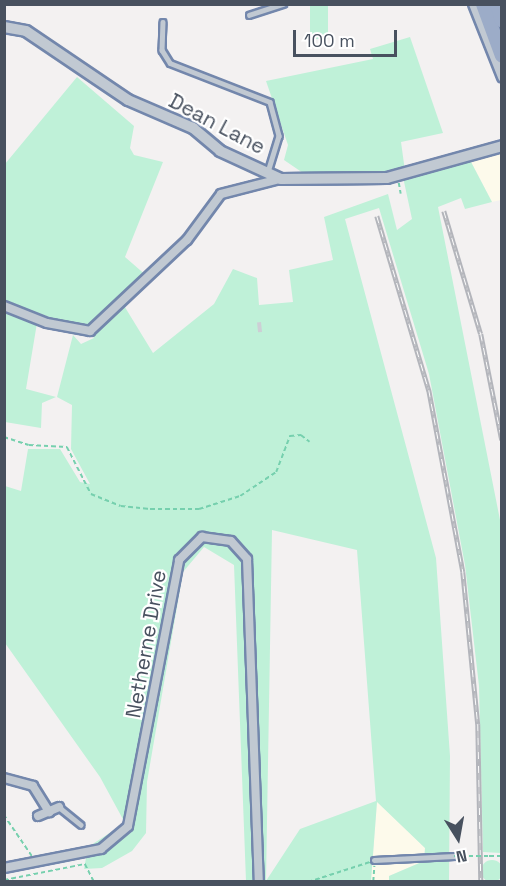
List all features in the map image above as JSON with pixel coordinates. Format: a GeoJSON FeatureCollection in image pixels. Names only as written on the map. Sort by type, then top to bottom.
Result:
{"type":"FeatureCollection","features":[{"type":"Feature","properties":{"kind":"highway"},"geometry":{"type":"LineString","coordinates":[[483,4],[501,56]]}},
{"type":"Feature","properties":{"kind":"highway"},"geometry":{"type":"LineString","coordinates":[[497,4],[501,20]]}},
{"type":"Feature","properties":{"kind":"street"},"geometry":{"type":"LineString","coordinates":[[473,4],[501,77]]}},
{"type":"Feature","properties":{"kind":"street","name":"Dean Lane"},"geometry":{"type":"LineString","coordinates":[[4,27],[26,31],[128,100],[192,128],[220,152],[281,179],[398,176],[501,146]]}},
{"type":"Feature","properties":{"kind":"street"},"geometry":{"type":"LineString","coordinates":[[4,306],[46,323],[90,331],[187,240],[221,194],[281,179]]}},
{"type":"Feature","properties":{"kind":"street","name":"Netherne Drive"},"geometry":{"type":"LineString","coordinates":[[4,868],[101,849],[128,826],[179,560],[202,537],[231,541],[247,559],[259,882]]}},
{"type":"Feature","properties":{"kind":"street"},"geometry":{"type":"LineString","coordinates":[[4,778],[33,786],[49,812]]}},
{"type":"Feature","properties":{"kind":"street"},"geometry":{"type":"LineString","coordinates":[[38,816],[59,807]]}},
{"type":"Feature","properties":{"kind":"lane"},"geometry":{"type":"LineString","coordinates":[[249,15],[283,4]]}},
{"type":"Feature","properties":{"kind":"lane"},"geometry":{"type":"LineString","coordinates":[[164,22],[162,50],[171,63],[270,102],[279,136],[268,172]]}},
{"type":"Feature","properties":{"kind":"lane"},"geometry":{"type":"LineString","coordinates":[[59,807],[81,825]]}},
{"type":"Feature","properties":{"kind":"lane"},"geometry":{"type":"LineString","coordinates":[[75,820],[82,815]]}},
{"type":"Feature","properties":{"kind":"lane"},"geometry":{"type":"LineString","coordinates":[[374,860],[454,856]]}},
{"type":"Feature","properties":{"kind":"path"},"geometry":{"type":"LineString","coordinates":[[398,176],[402,194]]}},
{"type":"Feature","properties":{"kind":"path"},"geometry":{"type":"LineString","coordinates":[[4,437],[29,446],[68,447],[91,494],[121,506],[150,509],[199,509],[240,496],[276,472],[290,436],[301,435],[310,442]]}},
{"type":"Feature","properties":{"kind":"path"},"geometry":{"type":"LineString","coordinates":[[4,815],[35,862]]}},
{"type":"Feature","properties":{"kind":"path"},"geometry":{"type":"LineString","coordinates":[[454,856],[501,856]]}},
{"type":"Feature","properties":{"kind":"path"},"geometry":{"type":"LineString","coordinates":[[308,882],[374,860],[374,882]]}},
{"type":"Feature","properties":{"kind":"path"},"geometry":{"type":"LineString","coordinates":[[4,880],[85,864],[94,882]]}},
{"type":"Feature","properties":{"kind":"shaded area"},"geometry":{"type":"Polygon","coordinates":[[[501,151],[501,200],[492,202],[470,160],[501,151]]]}},
{"type":"Feature","properties":{"kind":"shaded area"},"geometry":{"type":"Polygon","coordinates":[[[377,801],[425,848],[424,861],[389,876],[389,881],[371,881],[377,801]]]}},
{"type":"Feature","properties":{"kind":"green space"},"geometry":{"type":"Polygon","coordinates":[[[310,5],[328,5],[328,39],[310,39],[310,5]]]}},
{"type":"Feature","properties":{"kind":"green space"},"geometry":{"type":"Polygon","coordinates":[[[410,37],[443,133],[401,142],[405,171],[306,175],[284,160],[288,145],[266,81],[373,59],[370,49],[410,37]]]}},
{"type":"Feature","properties":{"kind":"green space"},"geometry":{"type":"Polygon","coordinates":[[[77,77],[134,126],[130,148],[134,155],[163,162],[125,257],[148,277],[123,304],[153,353],[214,304],[233,269],[257,278],[259,305],[293,302],[289,270],[333,260],[324,217],[388,194],[397,230],[412,219],[403,177],[470,160],[492,202],[465,209],[461,198],[438,207],[501,525],[501,853],[483,852],[479,686],[465,565],[429,374],[379,208],[345,219],[436,558],[450,756],[449,881],[389,881],[389,876],[424,861],[425,848],[377,802],[371,881],[266,881],[246,881],[234,565],[204,547],[183,572],[147,782],[146,833],[132,851],[102,868],[84,869],[88,847],[125,823],[100,777],[5,643],[5,486],[21,491],[28,449],[60,449],[80,482],[90,484],[71,449],[72,405],[57,397],[73,335],[81,344],[94,338],[86,330],[4,301],[5,164],[77,77]],[[272,530],[266,881],[300,829],[376,801],[357,550],[272,530]]]}},
{"type":"Feature","properties":{"kind":"green space"},"geometry":{"type":"Polygon","coordinates":[[[4,310],[37,323],[26,389],[56,397],[42,403],[41,428],[5,422],[4,310]]]}},
{"type":"Feature","properties":{"kind":"green space"},"geometry":{"type":"Polygon","coordinates":[[[492,860],[500,863],[503,871],[500,879],[492,882],[484,879],[481,871],[484,863],[492,860]]]}},
{"type":"Feature","properties":{"kind":"building"},"geometry":{"type":"Polygon","coordinates":[[[257,322],[261,322],[262,332],[258,332],[257,322]]]}},
{"type":"Feature","properties":{"kind":"railway"},"geometry":{"type":"LineString","coordinates":[[444,211],[481,334],[502,440]]}},
{"type":"Feature","properties":{"kind":"railway"},"geometry":{"type":"LineString","coordinates":[[377,216],[429,390],[463,572],[478,724],[481,882]]}}]}
